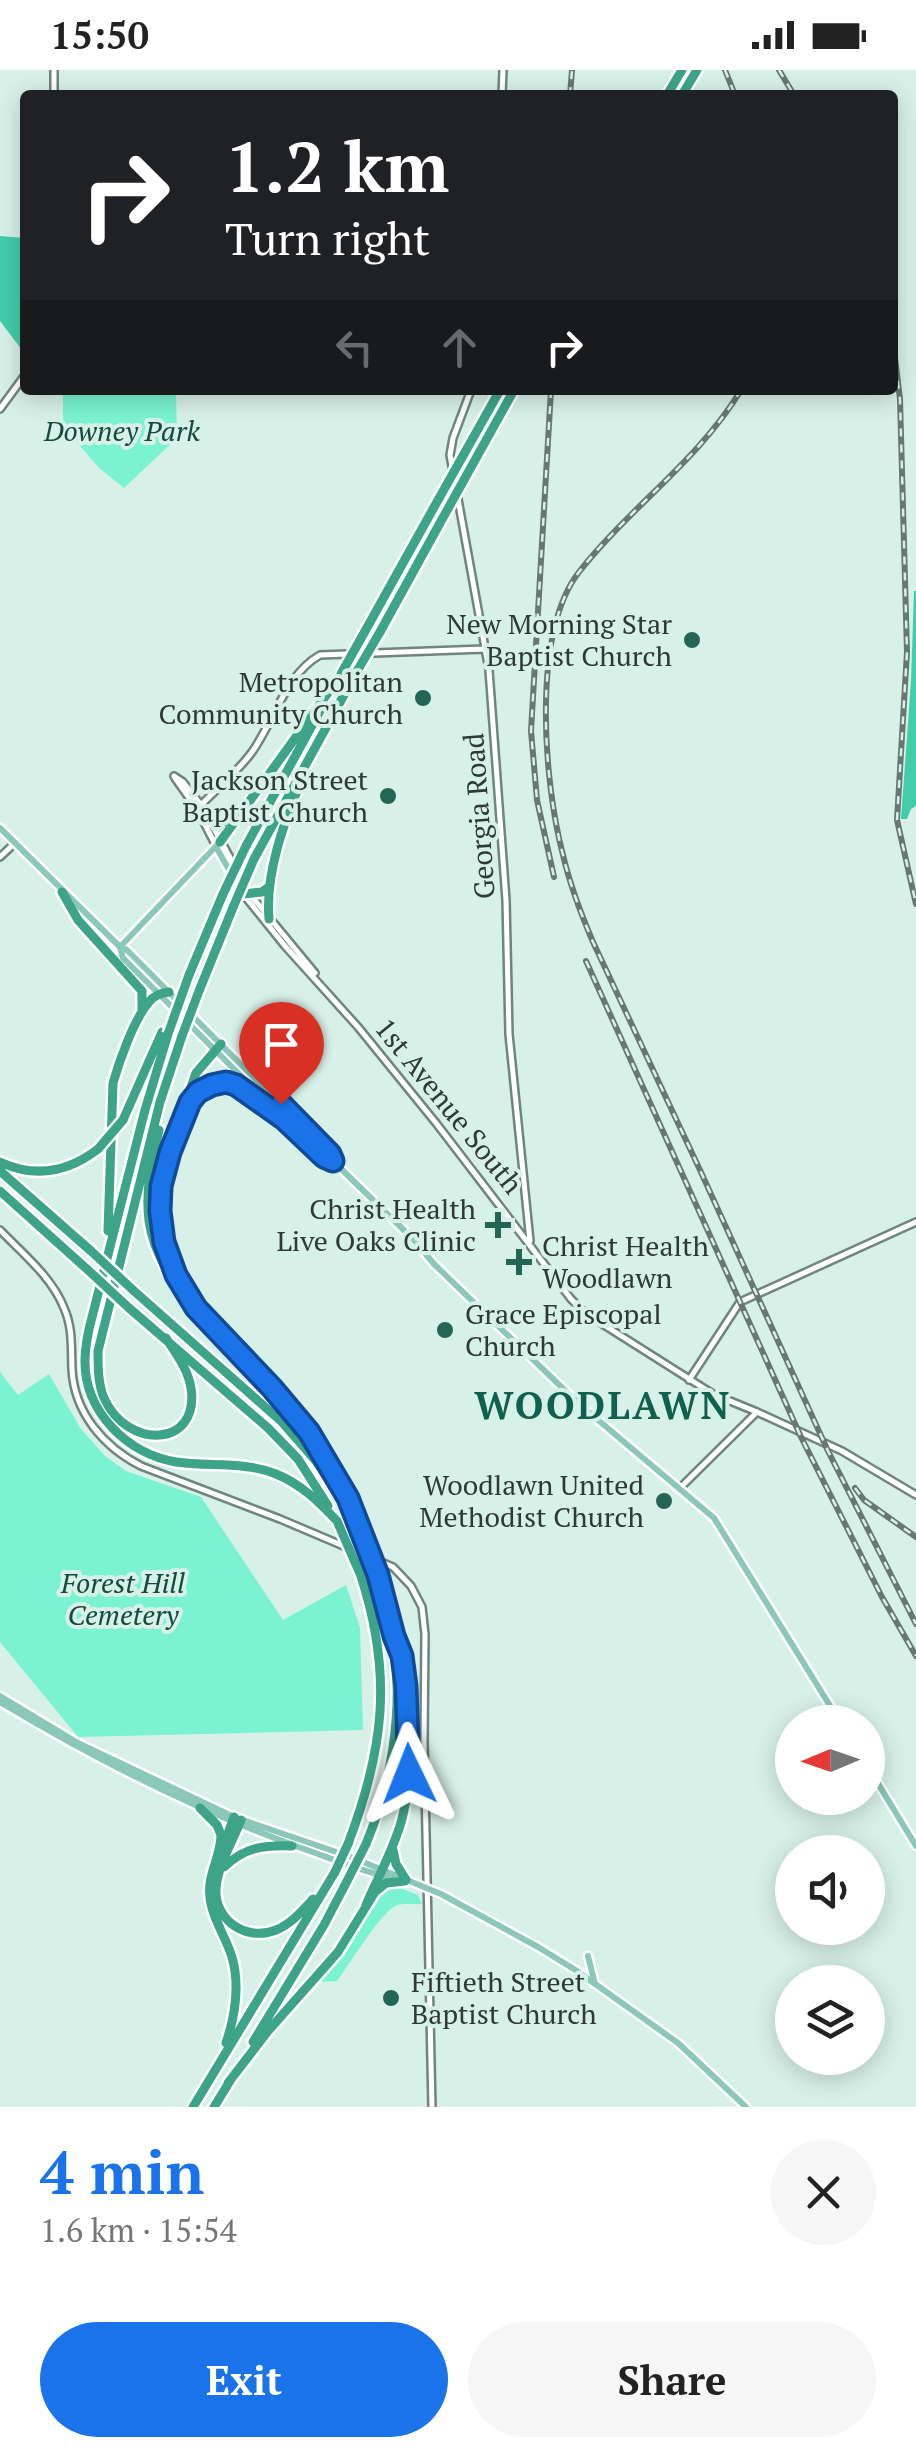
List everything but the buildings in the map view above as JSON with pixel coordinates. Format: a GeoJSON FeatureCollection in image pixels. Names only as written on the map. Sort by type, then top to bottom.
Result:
{"type":"FeatureCollection","features":[{"type":"Feature","properties":{"kind":"highway"},"geometry":{"type":"LineString","coordinates":[[0,1162],[25,1171],[72,1166],[98,1150],[123,1120],[246,846],[497,395]]}},
{"type":"Feature","properties":{"kind":"highway"},"geometry":{"type":"LineString","coordinates":[[228,2083],[338,1952],[366,1905],[392,1847],[404,1811],[409,1774],[404,1670],[382,1589],[340,1482],[309,1432],[183,1294],[156,1249],[149,1222],[151,1166],[182,1036],[254,859],[511,395]]}},
{"type":"Feature","properties":{"kind":"highway"},"geometry":{"type":"LineString","coordinates":[[218,844],[339,677]]}},
{"type":"Feature","properties":{"kind":"highway"},"geometry":{"type":"LineString","coordinates":[[269,919],[269,887],[288,816],[318,740]]}},
{"type":"Feature","properties":{"kind":"highway"},"geometry":{"type":"LineString","coordinates":[[210,820],[234,823]]}},
{"type":"Feature","properties":{"kind":"highway"},"geometry":{"type":"LineString","coordinates":[[247,894],[269,887]]}},
{"type":"Feature","properties":{"kind":"highway"},"geometry":{"type":"LineString","coordinates":[[62,892],[78,920],[142,991],[141,1015]]}},
{"type":"Feature","properties":{"kind":"highway"},"geometry":{"type":"LineString","coordinates":[[106,1259],[112,1084],[149,1001],[164,993]]}},
{"type":"Feature","properties":{"kind":"highway"},"geometry":{"type":"LineString","coordinates":[[165,1033],[89,1329],[84,1360],[88,1384],[107,1422],[129,1443],[153,1457],[250,1466],[274,1473],[298,1484],[337,1521]]}},
{"type":"Feature","properties":{"kind":"highway"},"geometry":{"type":"LineString","coordinates":[[183,1120],[196,1073],[218,1047]]}},
{"type":"Feature","properties":{"kind":"highway"},"geometry":{"type":"LineString","coordinates":[[166,1338],[188,1376],[192,1401],[182,1424],[168,1433],[147,1436],[128,1428],[109,1408],[101,1386],[98,1351],[160,1102],[177,1054]]}},
{"type":"Feature","properties":{"kind":"highway"},"geometry":{"type":"LineString","coordinates":[[196,1308],[176,1275],[164,1242],[160,1211],[161,1186],[170,1152],[190,1102],[198,1092],[226,1082],[284,1119]]}},
{"type":"Feature","properties":{"kind":"highway"},"geometry":{"type":"LineString","coordinates":[[0,1172],[298,1439],[334,1486],[360,1532]]}},
{"type":"Feature","properties":{"kind":"highway"},"geometry":{"type":"LineString","coordinates":[[0,1191],[268,1428],[298,1460],[337,1521],[361,1576],[376,1634],[381,1702],[375,1758],[348,1844],[193,2107]]}},
{"type":"Feature","properties":{"kind":"highway"},"geometry":{"type":"LineString","coordinates":[[214,2107],[299,1967],[366,1844],[383,1796],[393,1750],[398,1687],[394,1636]]}},
{"type":"Feature","properties":{"kind":"highway"},"geometry":{"type":"LineString","coordinates":[[200,1808],[218,1825],[221,1835],[209,1894],[235,1970],[235,2004],[218,2064]]}},
{"type":"Feature","properties":{"kind":"highway"},"geometry":{"type":"LineString","coordinates":[[237,1821],[216,1888],[222,1915],[236,1928],[267,1933],[286,1925],[328,1882]]}},
{"type":"Feature","properties":{"kind":"highway"},"geometry":{"type":"LineString","coordinates":[[210,1881],[237,1821]]}},
{"type":"Feature","properties":{"kind":"highway"},"geometry":{"type":"LineString","coordinates":[[222,1869],[246,1850],[268,1845],[292,1846]]}},
{"type":"Feature","properties":{"kind":"highway"},"geometry":{"type":"LineString","coordinates":[[366,1905],[382,1885],[407,1881],[396,1864],[392,1847]]}},
{"type":"Feature","properties":{"kind":"main road"},"geometry":{"type":"LineString","coordinates":[[0,828],[120,947],[123,958],[164,993],[333,1161]]}},
{"type":"Feature","properties":{"kind":"main road"},"geometry":{"type":"LineString","coordinates":[[120,947],[218,844]]}},
{"type":"Feature","properties":{"kind":"main road","name":"1st Avenue South"},"geometry":{"type":"LineString","coordinates":[[218,844],[247,894]]}},
{"type":"Feature","properties":{"kind":"main road"},"geometry":{"type":"LineString","coordinates":[[218,1047],[284,1119],[333,1161],[578,1403],[720,1525],[830,1705]]}},
{"type":"Feature","properties":{"kind":"main road"},"geometry":{"type":"LineString","coordinates":[[0,1699],[78,1749],[200,1808],[428,1889],[538,1947],[678,2043],[746,2107]]}},
{"type":"Feature","properties":{"kind":"main road"},"geometry":{"type":"LineString","coordinates":[[0,1699],[78,1743],[237,1821],[292,1846],[380,1872]]}},
{"type":"Feature","properties":{"kind":"main road"},"geometry":{"type":"LineString","coordinates":[[885,1795],[916,1846]]}},
{"type":"Feature","properties":{"kind":"main road"},"geometry":{"type":"LineString","coordinates":[[588,1956],[596,1985]]}},
{"type":"Feature","properties":{"kind":"main road"},"geometry":{"type":"LineString","coordinates":[[710,2072],[718,2064]]}},
{"type":"Feature","properties":{"kind":"street"},"geometry":{"type":"LineString","coordinates":[[0,409],[20,382]]}},
{"type":"Feature","properties":{"kind":"street","name":"Georgia Road"},"geometry":{"type":"LineString","coordinates":[[469,395],[450,456],[489,670],[502,836],[509,1034],[530,1244]]}},
{"type":"Feature","properties":{"kind":"street"},"geometry":{"type":"LineString","coordinates":[[199,807],[252,753],[297,676],[318,656],[484,649]]}},
{"type":"Feature","properties":{"kind":"street","name":"1st Avenue South"},"geometry":{"type":"LineString","coordinates":[[218,844],[199,807],[183,782],[174,776],[199,807],[210,820],[218,844]]}},
{"type":"Feature","properties":{"kind":"street"},"geometry":{"type":"LineString","coordinates":[[0,857],[15,843]]}},
{"type":"Feature","properties":{"kind":"street","name":"1st Avenue South"},"geometry":{"type":"LineString","coordinates":[[247,894],[318,980]]}},
{"type":"Feature","properties":{"kind":"street","name":"1st Avenue South"},"geometry":{"type":"LineString","coordinates":[[247,894],[275,934],[436,1123],[570,1299],[585,1313],[720,1398],[842,1450],[916,1495]]}},
{"type":"Feature","properties":{"kind":"street"},"geometry":{"type":"LineString","coordinates":[[689,1380],[737,1305],[916,1222]]}},
{"type":"Feature","properties":{"kind":"street"},"geometry":{"type":"LineString","coordinates":[[0,1230],[49,1283],[62,1303],[72,1340],[73,1379],[80,1404],[108,1444],[141,1466],[393,1566],[412,1586],[422,1607],[424,1634],[432,2107]]}},
{"type":"Feature","properties":{"kind":"street"},"geometry":{"type":"LineString","coordinates":[[680,1488],[757,1412]]}},
{"type":"Feature","properties":{"kind":"green space"},"geometry":{"type":"Polygon","coordinates":[[[0,236],[20,238],[20,347],[0,321],[0,236]]]}},
{"type":"Feature","properties":{"kind":"green space","name":"Downey Park"},"geometry":{"type":"Polygon","coordinates":[[[63,395],[176,395],[177,438],[124,488],[99,468],[63,426],[63,395]]]}},
{"type":"Feature","properties":{"kind":"green space"},"geometry":{"type":"Polygon","coordinates":[[[914,591],[916,806],[907,819],[901,819],[911,681],[914,591]]]}},
{"type":"Feature","properties":{"kind":"green space","name":"Forest Hill Cemetery"},"geometry":{"type":"Polygon","coordinates":[[[0,1372],[18,1395],[49,1374],[81,1429],[105,1456],[126,1471],[201,1497],[283,1620],[346,1585],[360,1628],[363,1730],[78,1737],[0,1642],[0,1372]]]}},
{"type":"Feature","properties":{"kind":"green space"},"geometry":{"type":"Polygon","coordinates":[[[385,1886],[418,1895],[422,1904],[401,1904],[391,1909],[337,1981],[316,1982],[346,1948],[385,1886]]]}},
{"type":"Feature","properties":{"kind":"railway"},"geometry":{"type":"LineString","coordinates":[[570,90],[572,70]]}},
{"type":"Feature","properties":{"kind":"railway"},"geometry":{"type":"LineString","coordinates":[[725,70],[733,90]]}},
{"type":"Feature","properties":{"kind":"railway"},"geometry":{"type":"LineString","coordinates":[[779,70],[791,90]]}},
{"type":"Feature","properties":{"kind":"railway"},"geometry":{"type":"LineString","coordinates":[[898,382],[907,652],[897,820],[916,904]]}},
{"type":"Feature","properties":{"kind":"railway"},"geometry":{"type":"LineString","coordinates":[[551,395],[531,731],[537,800],[554,877]]}},
{"type":"Feature","properties":{"kind":"railway"},"geometry":{"type":"LineString","coordinates":[[738,395],[705,439],[579,572],[564,599],[554,632],[546,710],[556,825],[576,899],[593,942],[828,1451],[916,1624]]}},
{"type":"Feature","properties":{"kind":"railway"},"geometry":{"type":"LineString","coordinates":[[586,961],[801,1437],[916,1656]]}},
{"type":"Feature","properties":{"kind":"railway"},"geometry":{"type":"LineString","coordinates":[[855,1488],[864,1500],[916,1537]]}},
{"type":"Feature","properties":{"kind":"place","name":"New Morning Star Baptist Church"},"geometry":{"type":"Point","coordinates":[692,640]}},
{"type":"Feature","properties":{"kind":"place","name":"Metropolitan Community Church"},"geometry":{"type":"Point","coordinates":[423,698]}},
{"type":"Feature","properties":{"kind":"place","name":"Jackson Street Baptist Church"},"geometry":{"type":"Point","coordinates":[388,796]}},
{"type":"Feature","properties":{"kind":"place","name":"Christ Health Live Oaks Clinic"},"geometry":{"type":"Point","coordinates":[498,1225]}},
{"type":"Feature","properties":{"kind":"place","name":"Christ Health Woodlawn"},"geometry":{"type":"Point","coordinates":[519,1262]}},
{"type":"Feature","properties":{"kind":"place","name":"Grace Episcopal Church"},"geometry":{"type":"Point","coordinates":[445,1330]}},
{"type":"Feature","properties":{"kind":"place","name":"Woodlawn United Methodist Church"},"geometry":{"type":"Point","coordinates":[664,1501]}},
{"type":"Feature","properties":{"kind":"place","name":"Fiftieth Street Baptist Church"},"geometry":{"type":"Point","coordinates":[391,1998]}},
{"type":"Feature","properties":{"kind":"district","name":"WOODLAWN"},"geometry":{"type":"Point","coordinates":[603,1406]}},
{"type":"Feature","properties":{"kind":"route"},"geometry":{"type":"LineString","coordinates":[[281,1104],[333,1161],[236,1085],[212,1085],[198,1092],[190,1102],[170,1152],[161,1186],[164,1242],[176,1275],[196,1308],[309,1432],[348,1498],[378,1575],[402,1656],[409,1774]]}}]}
